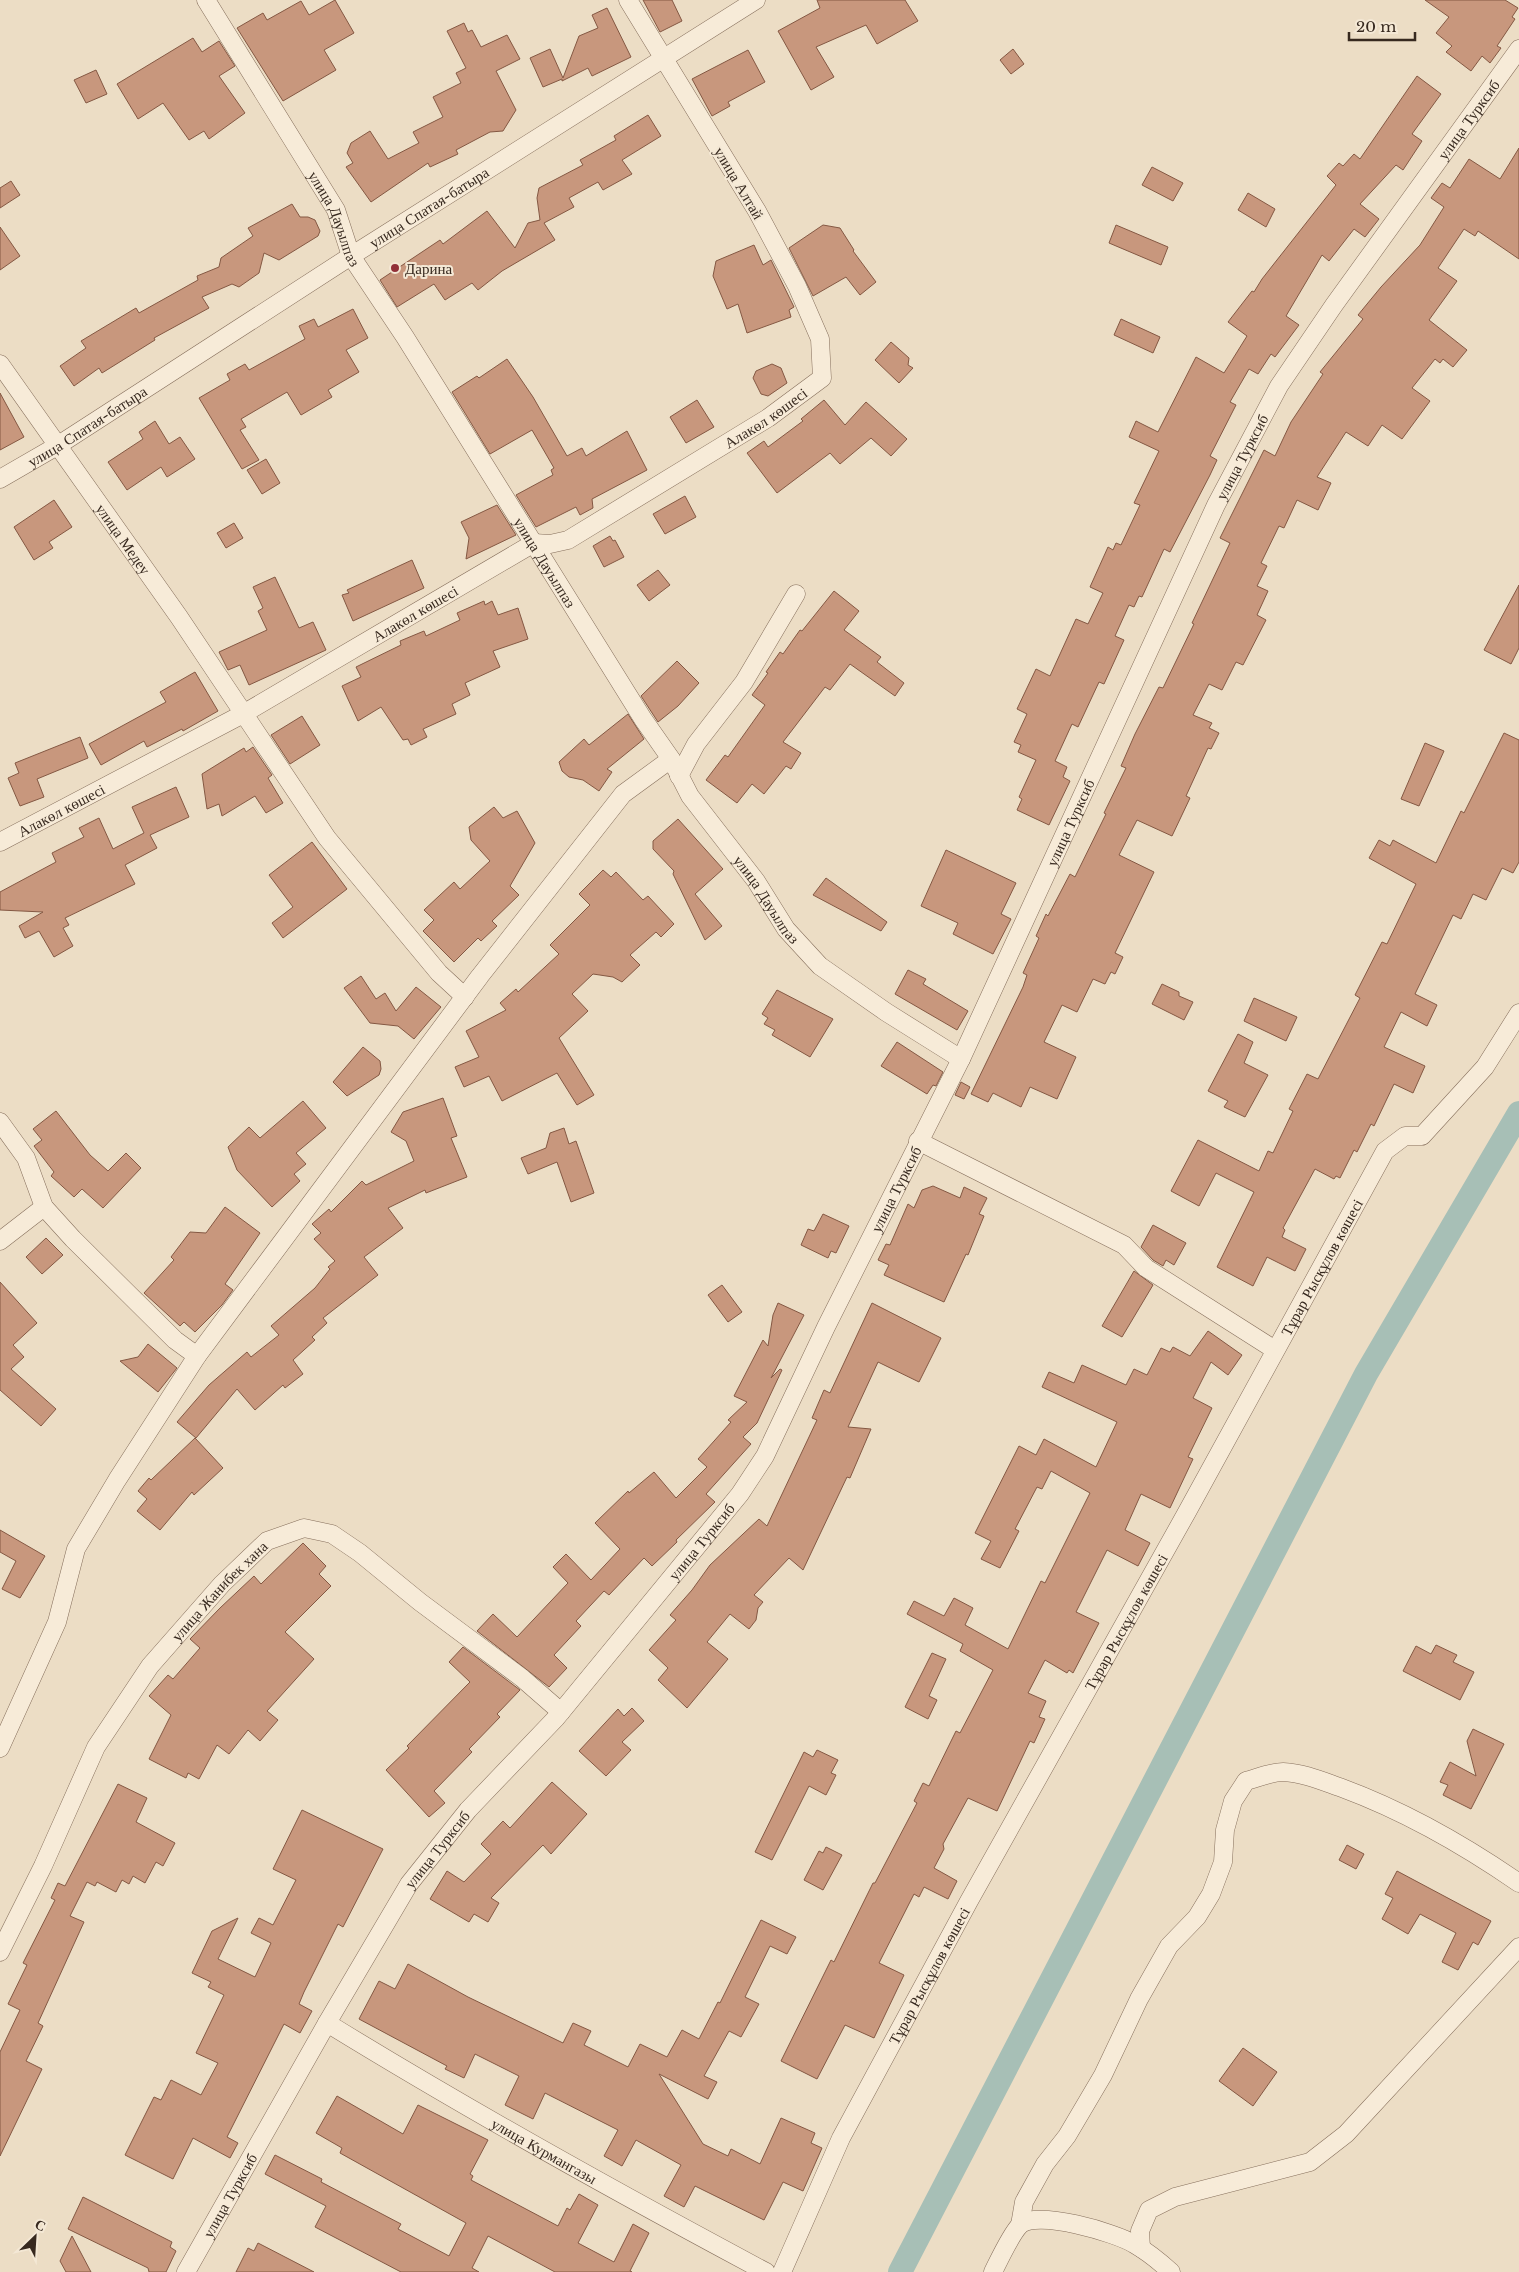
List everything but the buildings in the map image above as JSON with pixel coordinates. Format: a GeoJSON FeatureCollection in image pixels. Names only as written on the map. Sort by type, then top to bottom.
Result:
{"type":"FeatureCollection","features":[{"type":"Feature","properties":{"kind":"street","name":"улица Дауылпаз"},"geometry":{"type":"LineString","coordinates":[[206,0],[336,210],[351,256],[405,337],[643,719],[671,759],[690,796],[756,881],[786,929],[820,966],[886,1012],[961,1059]]}},
{"type":"Feature","properties":{"kind":"street","name":"улица Алтай"},"geometry":{"type":"LineString","coordinates":[[628,0],[757,210],[797,286],[820,339],[822,378]]}},
{"type":"Feature","properties":{"kind":"street","name":"улица Спатая-батыра"},"geometry":{"type":"LineString","coordinates":[[0,480],[756,0]]}},
{"type":"Feature","properties":{"kind":"street","name":"улица Турксиб"},"geometry":{"type":"LineString","coordinates":[[186,2272],[327,2023],[409,1884],[468,1810],[560,1712],[740,1494],[765,1456],[826,1327],[918,1141],[961,1059],[1216,506],[1279,386],[1340,297],[1519,49]]}},
{"type":"Feature","properties":{"kind":"street","name":"улица Медеу"},"geometry":{"type":"LineString","coordinates":[[0,364],[56,446],[179,617],[327,838],[439,973],[465,997]]}},
{"type":"Feature","properties":{"kind":"street","name":"Алакөл көшесі"},"geometry":{"type":"LineString","coordinates":[[0,842],[243,714],[534,543],[550,544],[568,540],[768,418],[822,378]]}},
{"type":"Feature","properties":{"kind":"street"},"geometry":{"type":"LineString","coordinates":[[679,776],[696,744],[744,682],[796,594]]}},
{"type":"Feature","properties":{"kind":"street"},"geometry":{"type":"LineString","coordinates":[[0,1748],[57,1622],[76,1549],[117,1480],[197,1356],[465,997],[623,794],[671,759]]}},
{"type":"Feature","properties":{"kind":"street","name":"Тұрар Рысқұлов көшесі"},"geometry":{"type":"LineString","coordinates":[[782,2272],[841,2138],[969,1901],[1183,1521],[1385,1151],[1405,1136],[1422,1136],[1485,1067],[1519,1013]]}},
{"type":"Feature","properties":{"kind":"street"},"geometry":{"type":"LineString","coordinates":[[0,1122],[26,1158],[44,1207],[73,1239],[176,1340],[197,1356]]}},
{"type":"Feature","properties":{"kind":"street"},"geometry":{"type":"LineString","coordinates":[[918,1141],[1124,1245],[1146,1268],[1275,1350]]}},
{"type":"Feature","properties":{"kind":"street"},"geometry":{"type":"LineString","coordinates":[[0,1241],[44,1207]]}},
{"type":"Feature","properties":{"kind":"street","name":"улица Жанибек хана"},"geometry":{"type":"LineString","coordinates":[[0,1952],[43,1866],[96,1747],[150,1666],[222,1584],[267,1541],[304,1528],[332,1534],[360,1553],[420,1602],[522,1678],[560,1712]]}},
{"type":"Feature","properties":{"kind":"street"},"geometry":{"type":"LineString","coordinates":[[993,2272],[1020,2225],[1024,2202],[1045,2164],[1067,2136],[1103,2074],[1139,1999],[1169,1946],[1197,1917],[1211,1894],[1224,1862],[1225,1830],[1233,1801],[1246,1781],[1281,1772],[1312,1777],[1360,1795],[1420,1823],[1492,1864],[1519,1883]]}},
{"type":"Feature","properties":{"kind":"street"},"geometry":{"type":"LineString","coordinates":[[1141,2248],[1140,2231],[1149,2210],[1175,2197],[1310,2162],[1346,2134],[1519,1948]]}},
{"type":"Feature","properties":{"kind":"street","name":"улица Курмангазы"},"geometry":{"type":"LineString","coordinates":[[327,2023],[419,2079],[663,2217],[766,2272]]}},
{"type":"Feature","properties":{"kind":"street"},"geometry":{"type":"LineString","coordinates":[[1020,2225],[1030,2220],[1059,2221],[1132,2243],[1171,2272]]}},
{"type":"Feature","properties":{"kind":"waterway"},"geometry":{"type":"LineString","coordinates":[[900,2272],[1366,1374],[1519,1113]]}},
{"type":"Feature","properties":{"kind":"place","name":"Дарина"},"geometry":{"type":"Point","coordinates":[395,268]}}]}
